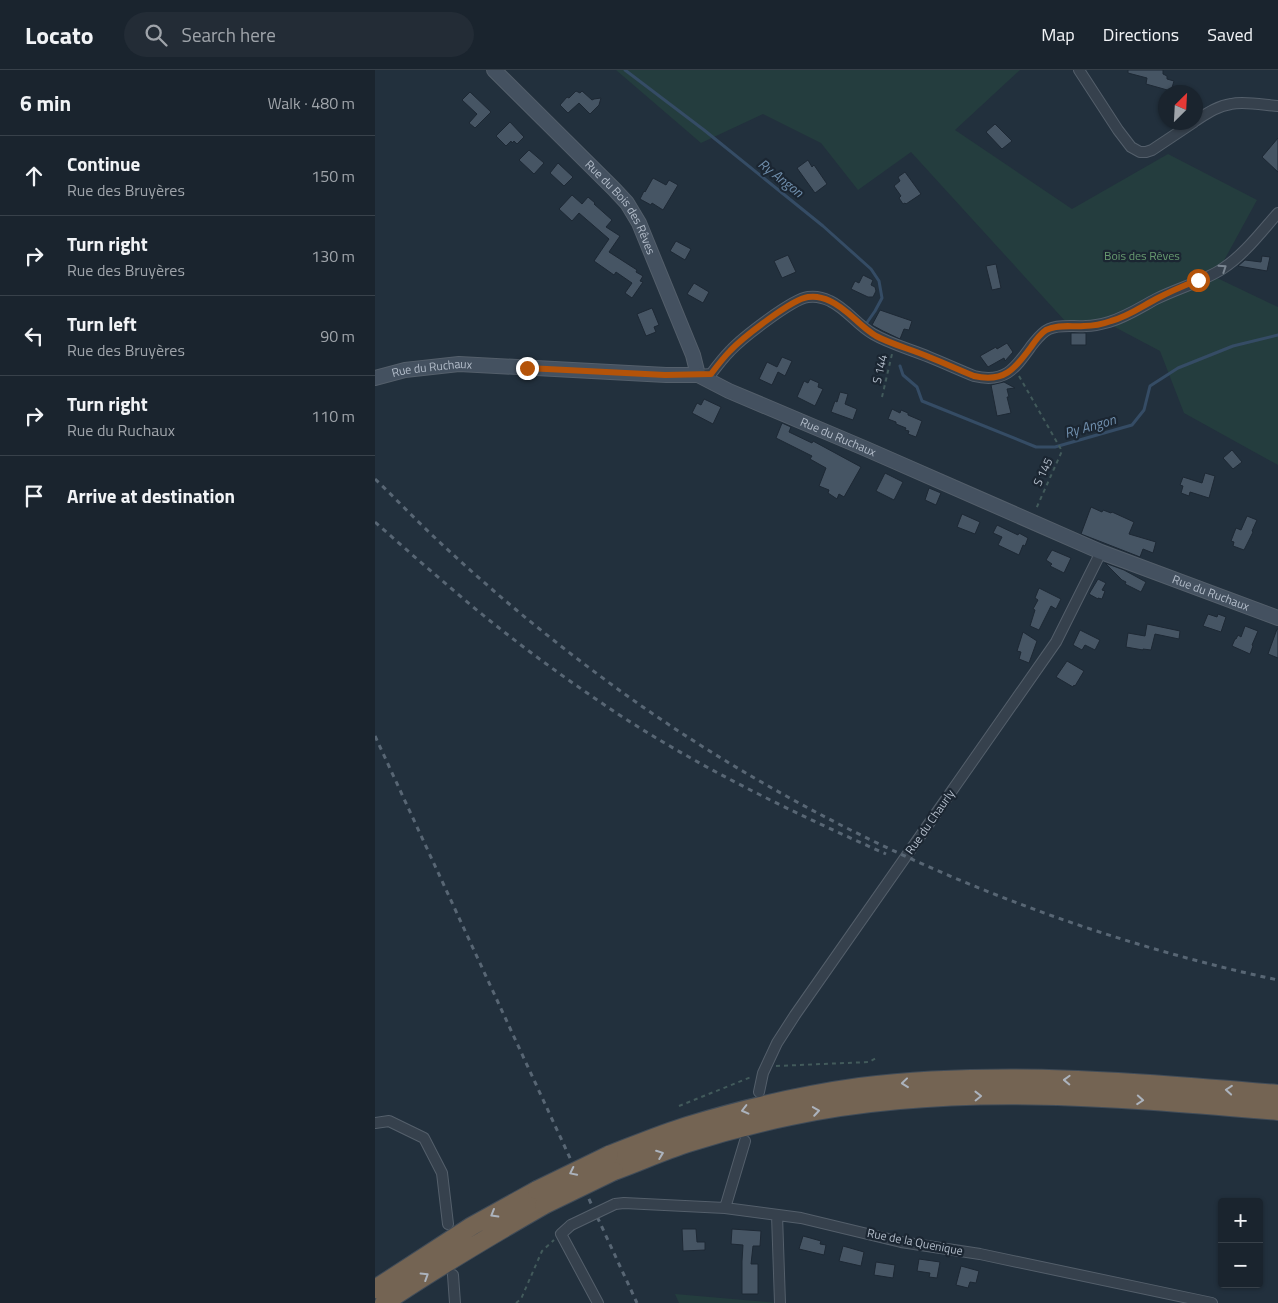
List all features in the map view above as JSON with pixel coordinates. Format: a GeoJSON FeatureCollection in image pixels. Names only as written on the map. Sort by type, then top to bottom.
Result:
{"type":"FeatureCollection","features":[{"type":"Feature","properties":{"kind":"highway"},"geometry":{"type":"LineString","coordinates":[[375,1289],[472,1226],[540,1198],[686,1126],[791,1099],[859,1088],[939,1080],[1007,1078],[1106,1081],[1278,1094]]}},
{"type":"Feature","properties":{"kind":"highway"},"geometry":{"type":"LineString","coordinates":[[612,1163],[791,1115],[862,1104],[941,1096],[1008,1095],[1103,1098],[1278,1111]]}},
{"type":"Feature","properties":{"kind":"highway"},"geometry":{"type":"LineString","coordinates":[[384,1303],[482,1241],[540,1198]]}},
{"type":"Feature","properties":{"kind":"street","name":"Rue du Bois des Rêves"},"geometry":{"type":"LineString","coordinates":[[494,70],[627,203],[639,223],[654,258],[693,355],[697,375]]}},
{"type":"Feature","properties":{"kind":"street"},"geometry":{"type":"LineString","coordinates":[[1079,70],[1118,130],[1135,150],[1146,152],[1152,150],[1183,130]]}},
{"type":"Feature","properties":{"kind":"street"},"geometry":{"type":"LineString","coordinates":[[1203,117],[1222,106],[1233,103],[1278,106]]}},
{"type":"Feature","properties":{"kind":"street"},"geometry":{"type":"LineString","coordinates":[[697,375],[711,374],[731,350],[747,336],[789,306],[808,297],[822,298],[830,301],[847,312],[870,332],[884,340],[928,356],[967,374],[982,378],[1003,376],[1015,368],[1045,331],[1056,327],[1087,326],[1111,321],[1223,268],[1245,251],[1278,213]]}},
{"type":"Feature","properties":{"kind":"street","name":"Rue du Ruchaux"},"geometry":{"type":"LineString","coordinates":[[375,378],[405,370],[459,364],[697,375],[747,399],[1101,552],[1278,618]]}},
{"type":"Feature","properties":{"kind":"street","name":"Rue du Chaurly"},"geometry":{"type":"LineString","coordinates":[[759,1092],[763,1073],[777,1043],[1056,642],[1101,552]]}},
{"type":"Feature","properties":{"kind":"street"},"geometry":{"type":"LineString","coordinates":[[375,1123],[389,1121],[424,1138],[443,1173],[449,1224]]}},
{"type":"Feature","properties":{"kind":"street"},"geometry":{"type":"LineString","coordinates":[[725,1208],[745,1141]]}},
{"type":"Feature","properties":{"kind":"street","name":"Rue de la Quenique"},"geometry":{"type":"LineString","coordinates":[[561,1234],[571,1225],[615,1204],[725,1208],[801,1218],[901,1242],[979,1254],[1213,1303]]}},
{"type":"Feature","properties":{"kind":"street"},"geometry":{"type":"LineString","coordinates":[[777,1215],[780,1303]]}},
{"type":"Feature","properties":{"kind":"street"},"geometry":{"type":"LineString","coordinates":[[561,1234],[598,1303]]}},
{"type":"Feature","properties":{"kind":"street"},"geometry":{"type":"LineString","coordinates":[[453,1274],[455,1303]]}},
{"type":"Feature","properties":{"kind":"path","name":"S 144"},"geometry":{"type":"LineString","coordinates":[[882,397],[895,344]]}},
{"type":"Feature","properties":{"kind":"path","name":"S 145"},"geometry":{"type":"LineString","coordinates":[[1015,368],[1062,451],[1039,501]]}},
{"type":"Feature","properties":{"kind":"path"},"geometry":{"type":"LineString","coordinates":[[679,1106],[763,1073],[773,1066],[869,1062],[878,1057]]}},
{"type":"Feature","properties":{"kind":"path"},"geometry":{"type":"LineString","coordinates":[[516,1303],[521,1299],[542,1251],[561,1234]]}},
{"type":"Feature","properties":{"kind":"green space","name":"Bois des Rêves"},"geometry":{"type":"Polygon","coordinates":[[[616,70],[1020,70],[955,130],[1072,209],[1168,154],[1257,200],[1215,277],[1278,307],[1278,465],[1184,413],[1160,351],[1109,324],[1066,322],[911,152],[858,190],[821,143],[763,114],[701,143],[616,70]]]}},
{"type":"Feature","properties":{"kind":"green space"},"geometry":{"type":"Polygon","coordinates":[[[675,1294],[779,1303],[679,1303],[675,1294]]]}},
{"type":"Feature","properties":{"kind":"building"},"geometry":{"type":"Polygon","coordinates":[[[1128,70],[1163,70],[1163,74],[1167,76],[1167,79],[1174,81],[1173,85],[1158,85],[1158,87],[1146,84],[1147,78],[1128,73],[1128,70]]]}},
{"type":"Feature","properties":{"kind":"building"},"geometry":{"type":"Polygon","coordinates":[[[576,91],[580,93],[582,91],[592,100],[601,98],[599,105],[590,114],[579,103],[568,113],[560,105],[576,91]]]}},
{"type":"Feature","properties":{"kind":"building"},"geometry":{"type":"Polygon","coordinates":[[[470,92],[491,112],[475,128],[469,123],[477,114],[462,100],[470,92]]]}},
{"type":"Feature","properties":{"kind":"building"},"geometry":{"type":"Polygon","coordinates":[[[510,122],[524,137],[517,144],[511,141],[506,146],[496,136],[510,122]]]}},
{"type":"Feature","properties":{"kind":"building"},"geometry":{"type":"Polygon","coordinates":[[[995,124],[1012,141],[1002,149],[986,132],[995,124]]]}},
{"type":"Feature","properties":{"kind":"building"},"geometry":{"type":"Polygon","coordinates":[[[1278,138],[1278,172],[1262,157],[1278,138]]]}},
{"type":"Feature","properties":{"kind":"building"},"geometry":{"type":"Polygon","coordinates":[[[529,150],[544,163],[534,174],[519,160],[529,150]]]}},
{"type":"Feature","properties":{"kind":"building"},"geometry":{"type":"Polygon","coordinates":[[[808,160],[812,167],[814,165],[827,184],[815,193],[797,168],[808,160]]]}},
{"type":"Feature","properties":{"kind":"building"},"geometry":{"type":"Polygon","coordinates":[[[558,163],[573,177],[564,186],[550,173],[558,163]]]}},
{"type":"Feature","properties":{"kind":"building"},"geometry":{"type":"Polygon","coordinates":[[[905,172],[921,194],[903,204],[899,198],[901,196],[894,186],[900,181],[898,177],[905,172]]]}},
{"type":"Feature","properties":{"kind":"building"},"geometry":{"type":"Polygon","coordinates":[[[653,178],[666,185],[669,180],[678,185],[663,210],[652,203],[651,205],[640,199],[653,178]]]}},
{"type":"Feature","properties":{"kind":"building"},"geometry":{"type":"Polygon","coordinates":[[[572,195],[582,204],[588,197],[612,220],[606,227],[620,236],[609,252],[643,276],[640,281],[643,282],[632,298],[625,293],[632,283],[616,272],[614,275],[594,261],[609,239],[579,213],[572,221],[559,209],[572,195]]]}},
{"type":"Feature","properties":{"kind":"building"},"geometry":{"type":"Polygon","coordinates":[[[676,241],[691,249],[685,260],[670,251],[676,241]]]}},
{"type":"Feature","properties":{"kind":"building"},"geometry":{"type":"Polygon","coordinates":[[[788,255],[796,272],[782,278],[774,261],[788,255]]]}},
{"type":"Feature","properties":{"kind":"building"},"geometry":{"type":"Polygon","coordinates":[[[1262,256],[1270,257],[1267,271],[1238,266],[1245,260],[1261,262],[1262,256]]]}},
{"type":"Feature","properties":{"kind":"building"},"geometry":{"type":"Polygon","coordinates":[[[996,264],[1001,288],[992,290],[986,266],[996,264]]]}},
{"type":"Feature","properties":{"kind":"building"},"geometry":{"type":"Polygon","coordinates":[[[863,275],[873,280],[871,285],[875,287],[876,291],[873,297],[868,297],[851,289],[855,281],[859,283],[863,275]]]}},
{"type":"Feature","properties":{"kind":"building"},"geometry":{"type":"Polygon","coordinates":[[[694,283],[709,292],[703,303],[687,294],[694,283]]]}},
{"type":"Feature","properties":{"kind":"building"},"geometry":{"type":"Polygon","coordinates":[[[652,308],[659,325],[654,327],[656,332],[646,336],[637,314],[652,308]]]}},
{"type":"Feature","properties":{"kind":"building"},"geometry":{"type":"Polygon","coordinates":[[[880,310],[912,321],[909,330],[904,329],[900,339],[872,325],[880,310]]]}},
{"type":"Feature","properties":{"kind":"building"},"geometry":{"type":"Polygon","coordinates":[[[1071,333],[1086,333],[1086,345],[1071,345],[1071,333]]]}},
{"type":"Feature","properties":{"kind":"building"},"geometry":{"type":"Polygon","coordinates":[[[1007,343],[1013,352],[1005,361],[1004,358],[988,367],[980,356],[1007,343]]]}},
{"type":"Feature","properties":{"kind":"building"},"geometry":{"type":"Polygon","coordinates":[[[782,357],[792,361],[785,376],[778,372],[772,385],[759,379],[767,362],[777,367],[782,357]]]}},
{"type":"Feature","properties":{"kind":"building"},"geometry":{"type":"Polygon","coordinates":[[[810,379],[819,383],[818,387],[823,389],[815,406],[797,397],[804,381],[808,383],[810,379]]]}},
{"type":"Feature","properties":{"kind":"building"},"geometry":{"type":"Polygon","coordinates":[[[1004,382],[1015,388],[1007,389],[1011,413],[997,416],[991,385],[1004,382]]]}},
{"type":"Feature","properties":{"kind":"building"},"geometry":{"type":"Polygon","coordinates":[[[840,392],[848,394],[845,404],[857,409],[853,420],[831,412],[840,392]]]}},
{"type":"Feature","properties":{"kind":"building"},"geometry":{"type":"Polygon","coordinates":[[[704,399],[721,407],[713,424],[692,413],[697,403],[701,405],[704,399]]]}},
{"type":"Feature","properties":{"kind":"building"},"geometry":{"type":"Polygon","coordinates":[[[892,409],[900,413],[901,410],[922,421],[916,437],[908,434],[909,431],[905,430],[906,428],[888,419],[892,409]]]}},
{"type":"Feature","properties":{"kind":"building"},"geometry":{"type":"Polygon","coordinates":[[[782,423],[791,427],[789,432],[812,443],[813,441],[861,467],[844,497],[839,494],[837,499],[828,493],[829,490],[819,486],[826,468],[810,459],[812,456],[776,438],[782,423]]]}},
{"type":"Feature","properties":{"kind":"building"},"geometry":{"type":"Polygon","coordinates":[[[1232,450],[1242,462],[1233,469],[1223,458],[1232,450]]]}},
{"type":"Feature","properties":{"kind":"building"},"geometry":{"type":"Polygon","coordinates":[[[885,473],[903,482],[894,500],[876,491],[885,473]]]}},
{"type":"Feature","properties":{"kind":"building"},"geometry":{"type":"Polygon","coordinates":[[[1205,473],[1215,476],[1209,498],[1190,492],[1189,496],[1181,493],[1183,486],[1180,485],[1183,477],[1202,483],[1205,473]]]}},
{"type":"Feature","properties":{"kind":"building"},"geometry":{"type":"Polygon","coordinates":[[[929,488],[941,493],[936,505],[925,500],[929,488]]]}},
{"type":"Feature","properties":{"kind":"building"},"geometry":{"type":"Polygon","coordinates":[[[1091,507],[1102,512],[1103,510],[1112,512],[1134,522],[1129,534],[1156,542],[1153,553],[1143,549],[1140,557],[1081,534],[1091,507]]]}},
{"type":"Feature","properties":{"kind":"building"},"geometry":{"type":"Polygon","coordinates":[[[962,514],[980,522],[975,534],[957,527],[962,514]]]}},
{"type":"Feature","properties":{"kind":"building"},"geometry":{"type":"Polygon","coordinates":[[[1247,516],[1257,520],[1244,550],[1233,546],[1234,542],[1231,541],[1236,528],[1241,530],[1247,516]]]}},
{"type":"Feature","properties":{"kind":"building"},"geometry":{"type":"Polygon","coordinates":[[[997,525],[1028,538],[1019,555],[998,545],[1002,537],[993,533],[997,525]]]}},
{"type":"Feature","properties":{"kind":"building"},"geometry":{"type":"Polygon","coordinates":[[[1052,550],[1071,558],[1064,573],[1050,566],[1052,564],[1046,560],[1052,550]]]}},
{"type":"Feature","properties":{"kind":"building"},"geometry":{"type":"Polygon","coordinates":[[[1105,563],[1124,570],[1146,582],[1141,592],[1125,584],[1126,582],[1105,563]]]}},
{"type":"Feature","properties":{"kind":"building"},"geometry":{"type":"Polygon","coordinates":[[[1098,579],[1106,583],[1102,590],[1105,591],[1102,599],[1089,594],[1098,579]]]}},
{"type":"Feature","properties":{"kind":"building"},"geometry":{"type":"Polygon","coordinates":[[[1039,588],[1061,599],[1056,609],[1051,606],[1039,630],[1030,626],[1035,610],[1033,609],[1038,600],[1035,598],[1039,588]]]}},
{"type":"Feature","properties":{"kind":"building"},"geometry":{"type":"Polygon","coordinates":[[[1208,614],[1217,617],[1218,614],[1226,617],[1221,632],[1203,626],[1208,614]]]}},
{"type":"Feature","properties":{"kind":"building"},"geometry":{"type":"Polygon","coordinates":[[[1147,624],[1180,631],[1179,639],[1155,634],[1151,650],[1126,647],[1128,633],[1145,636],[1147,624]]]}},
{"type":"Feature","properties":{"kind":"building"},"geometry":{"type":"Polygon","coordinates":[[[1245,626],[1258,631],[1250,654],[1232,646],[1238,635],[1241,637],[1245,626]]]}},
{"type":"Feature","properties":{"kind":"building"},"geometry":{"type":"Polygon","coordinates":[[[1278,629],[1278,658],[1268,654],[1278,629]]]}},
{"type":"Feature","properties":{"kind":"building"},"geometry":{"type":"Polygon","coordinates":[[[1080,630],[1100,640],[1095,650],[1085,645],[1082,650],[1073,645],[1080,630]]]}},
{"type":"Feature","properties":{"kind":"building"},"geometry":{"type":"Polygon","coordinates":[[[1023,632],[1037,641],[1029,663],[1019,659],[1021,652],[1017,651],[1023,632]]]}},
{"type":"Feature","properties":{"kind":"building"},"geometry":{"type":"Polygon","coordinates":[[[1067,661],[1084,671],[1073,687],[1056,677],[1067,661]]]}},
{"type":"Feature","properties":{"kind":"building"},"geometry":{"type":"Polygon","coordinates":[[[682,1229],[696,1229],[697,1242],[705,1242],[705,1250],[683,1251],[682,1229]]]}},
{"type":"Feature","properties":{"kind":"building"},"geometry":{"type":"Polygon","coordinates":[[[732,1229],[761,1231],[760,1246],[753,1246],[751,1264],[758,1264],[758,1294],[742,1294],[743,1245],[731,1244],[732,1229]]]}},
{"type":"Feature","properties":{"kind":"building"},"geometry":{"type":"Polygon","coordinates":[[[803,1236],[821,1241],[820,1244],[826,1245],[824,1255],[799,1249],[803,1236]]]}},
{"type":"Feature","properties":{"kind":"building"},"geometry":{"type":"Polygon","coordinates":[[[843,1246],[864,1252],[861,1266],[839,1261],[843,1246]]]}},
{"type":"Feature","properties":{"kind":"building"},"geometry":{"type":"Polygon","coordinates":[[[919,1259],[940,1262],[937,1278],[929,1277],[930,1273],[917,1271],[919,1259]]]}},
{"type":"Feature","properties":{"kind":"building"},"geometry":{"type":"Polygon","coordinates":[[[876,1262],[895,1265],[893,1278],[874,1275],[876,1262]]]}},
{"type":"Feature","properties":{"kind":"building"},"geometry":{"type":"Polygon","coordinates":[[[961,1266],[979,1271],[976,1283],[970,1282],[968,1288],[956,1285],[961,1266]]]}},
{"type":"Feature","properties":{"kind":"waterway","name":"Ry Angon"},"geometry":{"type":"LineString","coordinates":[[625,70],[704,130],[823,226],[871,269],[879,281],[882,298],[866,324]]}},
{"type":"Feature","properties":{"kind":"waterway","name":"Ry Angon"},"geometry":{"type":"LineString","coordinates":[[900,366],[903,375],[917,387],[922,401],[1036,447],[1055,447],[1132,425],[1144,410],[1150,386],[1178,368],[1233,346],[1278,335]]}},
{"type":"Feature","properties":{"kind":"railway"},"geometry":{"type":"LineString","coordinates":[[375,479],[478,577],[575,657],[699,745],[776,790],[856,832],[937,870],[1021,904],[1106,934],[1192,959],[1278,980]]}},
{"type":"Feature","properties":{"kind":"railway"},"geometry":{"type":"LineString","coordinates":[[375,522],[495,625],[582,690],[618,714],[715,772],[817,823],[886,854]]}},
{"type":"Feature","properties":{"kind":"railway"},"geometry":{"type":"LineString","coordinates":[[375,736],[637,1303]]}},
{"type":"Feature","properties":{"kind":"route"},"geometry":{"type":"LineString","coordinates":[[527,368],[665,375],[711,374],[731,350],[747,336],[801,299],[815,297],[830,301],[847,312],[870,332],[884,340],[974,376],[982,378],[996,377],[1003,376],[1015,368],[1045,331],[1056,327],[1087,326],[1111,321],[1198,280]]}}]}
